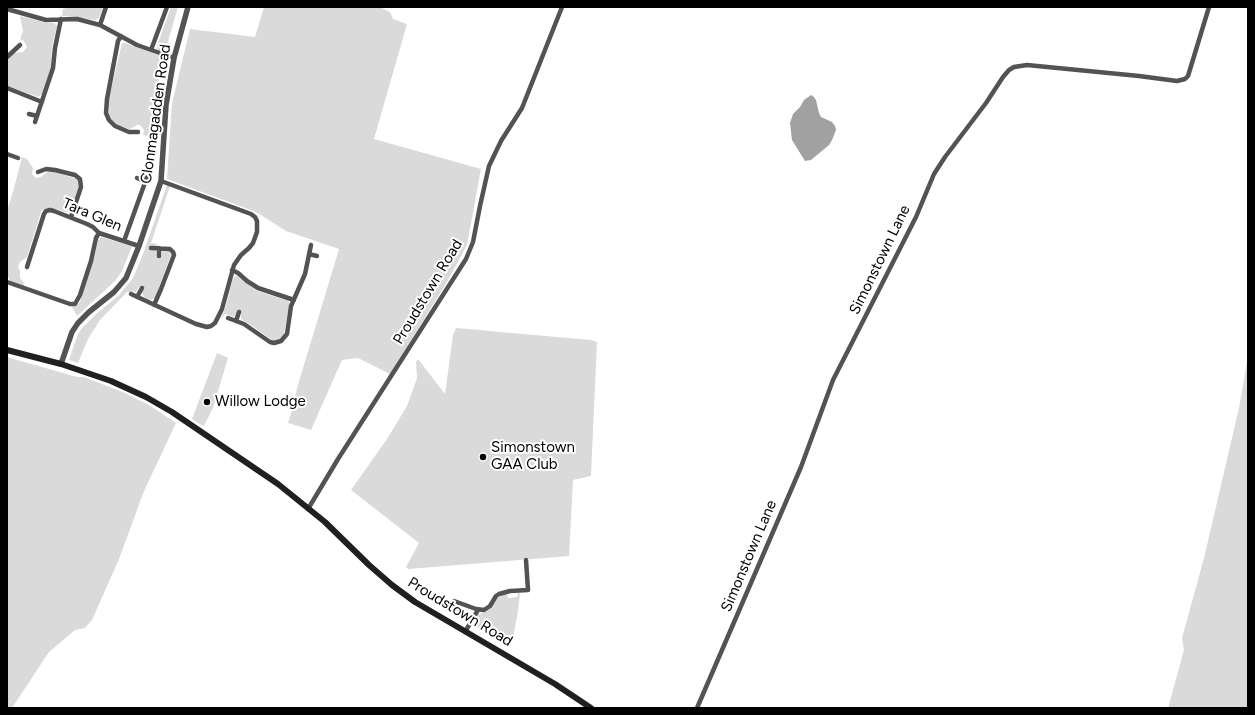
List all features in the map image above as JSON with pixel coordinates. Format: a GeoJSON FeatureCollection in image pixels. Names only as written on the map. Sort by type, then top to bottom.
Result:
{"type":"FeatureCollection","features":[{"type":"Feature","properties":{"kind":"main road","name":"Proudstown Road"},"geometry":{"type":"LineString","coordinates":[[7,350],[61,364],[112,381],[146,397],[172,412],[278,484],[325,522],[392,586],[415,602],[555,684],[591,708]]}},
{"type":"Feature","properties":{"kind":"street"},"geometry":{"type":"LineString","coordinates":[[100,24],[106,7]]}},
{"type":"Feature","properties":{"kind":"street"},"geometry":{"type":"LineString","coordinates":[[151,50],[167,7]]}},
{"type":"Feature","properties":{"kind":"street","name":"Clonmagadden Road"},"geometry":{"type":"LineString","coordinates":[[61,364],[72,332],[78,323],[89,312],[114,292],[126,278],[139,246],[161,181],[166,105],[174,58],[188,7]]}},
{"type":"Feature","properties":{"kind":"street","name":"Proudstown Road"},"geometry":{"type":"LineString","coordinates":[[308,509],[338,459],[466,259],[473,242],[481,198],[489,166],[501,141],[522,108],[562,7]]}},
{"type":"Feature","properties":{"kind":"street","name":"Simonstown Lane"},"geometry":{"type":"LineString","coordinates":[[697,708],[801,467],[833,380],[916,217],[934,174],[1003,77],[1014,67],[1027,65],[1133,75],[1177,81],[1185,80],[1188,76],[1209,7]]}},
{"type":"Feature","properties":{"kind":"street"},"geometry":{"type":"LineString","coordinates":[[7,9],[46,20],[77,19],[100,24],[132,43],[174,58]]}},
{"type":"Feature","properties":{"kind":"street"},"geometry":{"type":"LineString","coordinates":[[35,122],[53,68],[55,48],[61,19]]}},
{"type":"Feature","properties":{"kind":"street"},"geometry":{"type":"LineString","coordinates":[[120,36],[107,99],[106,113],[115,126],[129,132],[138,132]]}},
{"type":"Feature","properties":{"kind":"street"},"geometry":{"type":"LineString","coordinates":[[7,57],[20,45]]}},
{"type":"Feature","properties":{"kind":"street"},"geometry":{"type":"LineString","coordinates":[[7,88],[42,102]]}},
{"type":"Feature","properties":{"kind":"street"},"geometry":{"type":"LineString","coordinates":[[29,114],[37,116]]}},
{"type":"Feature","properties":{"kind":"street"},"geometry":{"type":"LineString","coordinates":[[7,154],[18,158]]}},
{"type":"Feature","properties":{"kind":"street"},"geometry":{"type":"LineString","coordinates":[[38,172],[46,169],[55,170],[75,175],[80,179],[81,187],[70,218]]}},
{"type":"Feature","properties":{"kind":"street"},"geometry":{"type":"LineString","coordinates":[[124,241],[146,179],[137,178]]}},
{"type":"Feature","properties":{"kind":"street"},"geometry":{"type":"LineString","coordinates":[[131,294],[196,324],[207,327],[211,326],[215,323],[222,309],[232,270],[241,255],[249,248],[258,227],[255,217],[249,214],[161,181]]}},
{"type":"Feature","properties":{"kind":"street","name":"Tara Glen"},"geometry":{"type":"LineString","coordinates":[[27,267],[46,211],[54,211],[93,227],[99,233],[139,246]]}},
{"type":"Feature","properties":{"kind":"street"},"geometry":{"type":"LineString","coordinates":[[7,282],[70,304],[75,304],[80,296],[91,261],[96,238],[99,233]]}},
{"type":"Feature","properties":{"kind":"street"},"geometry":{"type":"LineString","coordinates":[[228,318],[236,320],[251,328],[270,342],[277,343],[281,341],[287,334],[291,306],[303,278],[311,245]]}},
{"type":"Feature","properties":{"kind":"street"},"geometry":{"type":"LineString","coordinates":[[151,248],[172,250],[174,256],[154,305]]}},
{"type":"Feature","properties":{"kind":"street"},"geometry":{"type":"LineString","coordinates":[[159,248],[159,256]]}},
{"type":"Feature","properties":{"kind":"street"},"geometry":{"type":"LineString","coordinates":[[309,254],[317,256]]}},
{"type":"Feature","properties":{"kind":"street"},"geometry":{"type":"LineString","coordinates":[[232,270],[258,288],[294,300]]}},
{"type":"Feature","properties":{"kind":"street"},"geometry":{"type":"LineString","coordinates":[[137,297],[142,288]]}},
{"type":"Feature","properties":{"kind":"street"},"geometry":{"type":"LineString","coordinates":[[236,320],[239,312]]}},
{"type":"Feature","properties":{"kind":"street"},"geometry":{"type":"LineString","coordinates":[[451,608],[454,601],[481,610],[492,604],[496,596],[503,592],[528,590],[526,560]]}},
{"type":"Feature","properties":{"kind":"street"},"geometry":{"type":"LineString","coordinates":[[465,632],[478,610]]}},
{"type":"Feature","properties":{"kind":"shaded area"},"geometry":{"type":"Polygon","coordinates":[[[70,7],[103,7],[99,18],[95,20],[62,16],[63,9],[70,7]]]}},
{"type":"Feature","properties":{"kind":"shaded area"},"geometry":{"type":"Polygon","coordinates":[[[171,7],[178,7],[166,53],[159,51],[157,46],[171,7]]]}},
{"type":"Feature","properties":{"kind":"shaded area"},"geometry":{"type":"Polygon","coordinates":[[[264,7],[380,7],[390,12],[393,19],[407,24],[374,139],[481,169],[467,245],[447,282],[390,374],[358,358],[342,360],[311,430],[288,423],[297,388],[339,249],[286,231],[256,212],[167,179],[172,103],[190,29],[255,37],[264,7]]]}},
{"type":"Feature","properties":{"kind":"shaded area"},"geometry":{"type":"Polygon","coordinates":[[[20,16],[47,23],[54,23],[57,26],[52,47],[51,67],[42,94],[38,97],[7,86],[7,59],[13,53],[23,52],[27,47],[24,41],[20,39],[23,31],[20,16]]]}},
{"type":"Feature","properties":{"kind":"shaded area"},"geometry":{"type":"Polygon","coordinates":[[[122,43],[163,57],[155,99],[153,137],[143,135],[144,130],[140,125],[130,129],[117,125],[109,113],[108,103],[122,43]]]}},
{"type":"Feature","properties":{"kind":"shaded area"},"geometry":{"type":"Polygon","coordinates":[[[811,95],[816,100],[821,117],[832,122],[836,130],[829,145],[811,160],[805,161],[792,140],[790,123],[793,114],[804,100],[811,95]]]}},
{"type":"Feature","properties":{"kind":"shaded area"},"geometry":{"type":"Polygon","coordinates":[[[22,157],[27,159],[33,168],[32,174],[36,178],[41,177],[49,171],[77,179],[79,186],[70,211],[65,212],[48,208],[41,212],[27,257],[20,262],[18,267],[20,271],[20,278],[24,283],[24,286],[10,281],[7,274],[7,211],[22,157]]]}},
{"type":"Feature","properties":{"kind":"shaded area"},"geometry":{"type":"Polygon","coordinates":[[[167,185],[170,186],[151,243],[157,244],[157,246],[151,246],[153,250],[156,251],[157,257],[162,256],[162,252],[164,250],[169,251],[171,255],[155,298],[150,300],[144,297],[142,293],[143,290],[139,287],[136,292],[127,292],[100,320],[88,339],[78,363],[69,360],[78,334],[82,328],[119,295],[133,278],[167,185]]]}},
{"type":"Feature","properties":{"kind":"shaded area"},"geometry":{"type":"Polygon","coordinates":[[[101,237],[132,246],[122,271],[115,281],[77,316],[72,307],[80,302],[98,240],[101,237]]]}},
{"type":"Feature","properties":{"kind":"shaded area"},"geometry":{"type":"Polygon","coordinates":[[[237,276],[257,291],[289,301],[284,334],[278,341],[274,341],[241,319],[241,312],[237,311],[234,317],[225,314],[221,319],[232,282],[234,277],[237,276]]]}},
{"type":"Feature","properties":{"kind":"shaded area","name":"Simonstown GAA Club"},"geometry":{"type":"Polygon","coordinates":[[[456,328],[591,340],[597,342],[591,476],[573,480],[569,556],[408,569],[406,567],[419,543],[351,490],[387,439],[407,406],[417,378],[416,362],[418,359],[445,394],[453,335],[456,328]]]}},
{"type":"Feature","properties":{"kind":"shaded area"},"geometry":{"type":"Polygon","coordinates":[[[217,353],[228,358],[213,408],[203,426],[192,419],[217,353]]]}},
{"type":"Feature","properties":{"kind":"shaded area"},"geometry":{"type":"Polygon","coordinates":[[[1248,356],[1248,708],[1168,708],[1184,650],[1182,638],[1204,558],[1239,408],[1248,356]]]}},
{"type":"Feature","properties":{"kind":"shaded area"},"geometry":{"type":"Polygon","coordinates":[[[7,357],[77,377],[84,377],[125,393],[149,405],[176,423],[144,491],[119,559],[92,620],[85,628],[75,630],[49,652],[12,708],[7,708],[7,357]]]}},
{"type":"Feature","properties":{"kind":"shaded area"},"geometry":{"type":"Polygon","coordinates":[[[518,593],[520,593],[518,611],[512,644],[506,643],[478,628],[478,622],[475,620],[478,615],[490,609],[502,595],[507,594],[508,598],[517,597],[518,593]]]}},
{"type":"Feature","properties":{"kind":"place","name":"Willow Lodge"},"geometry":{"type":"Point","coordinates":[207,402]}},
{"type":"Feature","properties":{"kind":"place","name":"Simonstown GAA Club"},"geometry":{"type":"Point","coordinates":[483,457]}}]}
